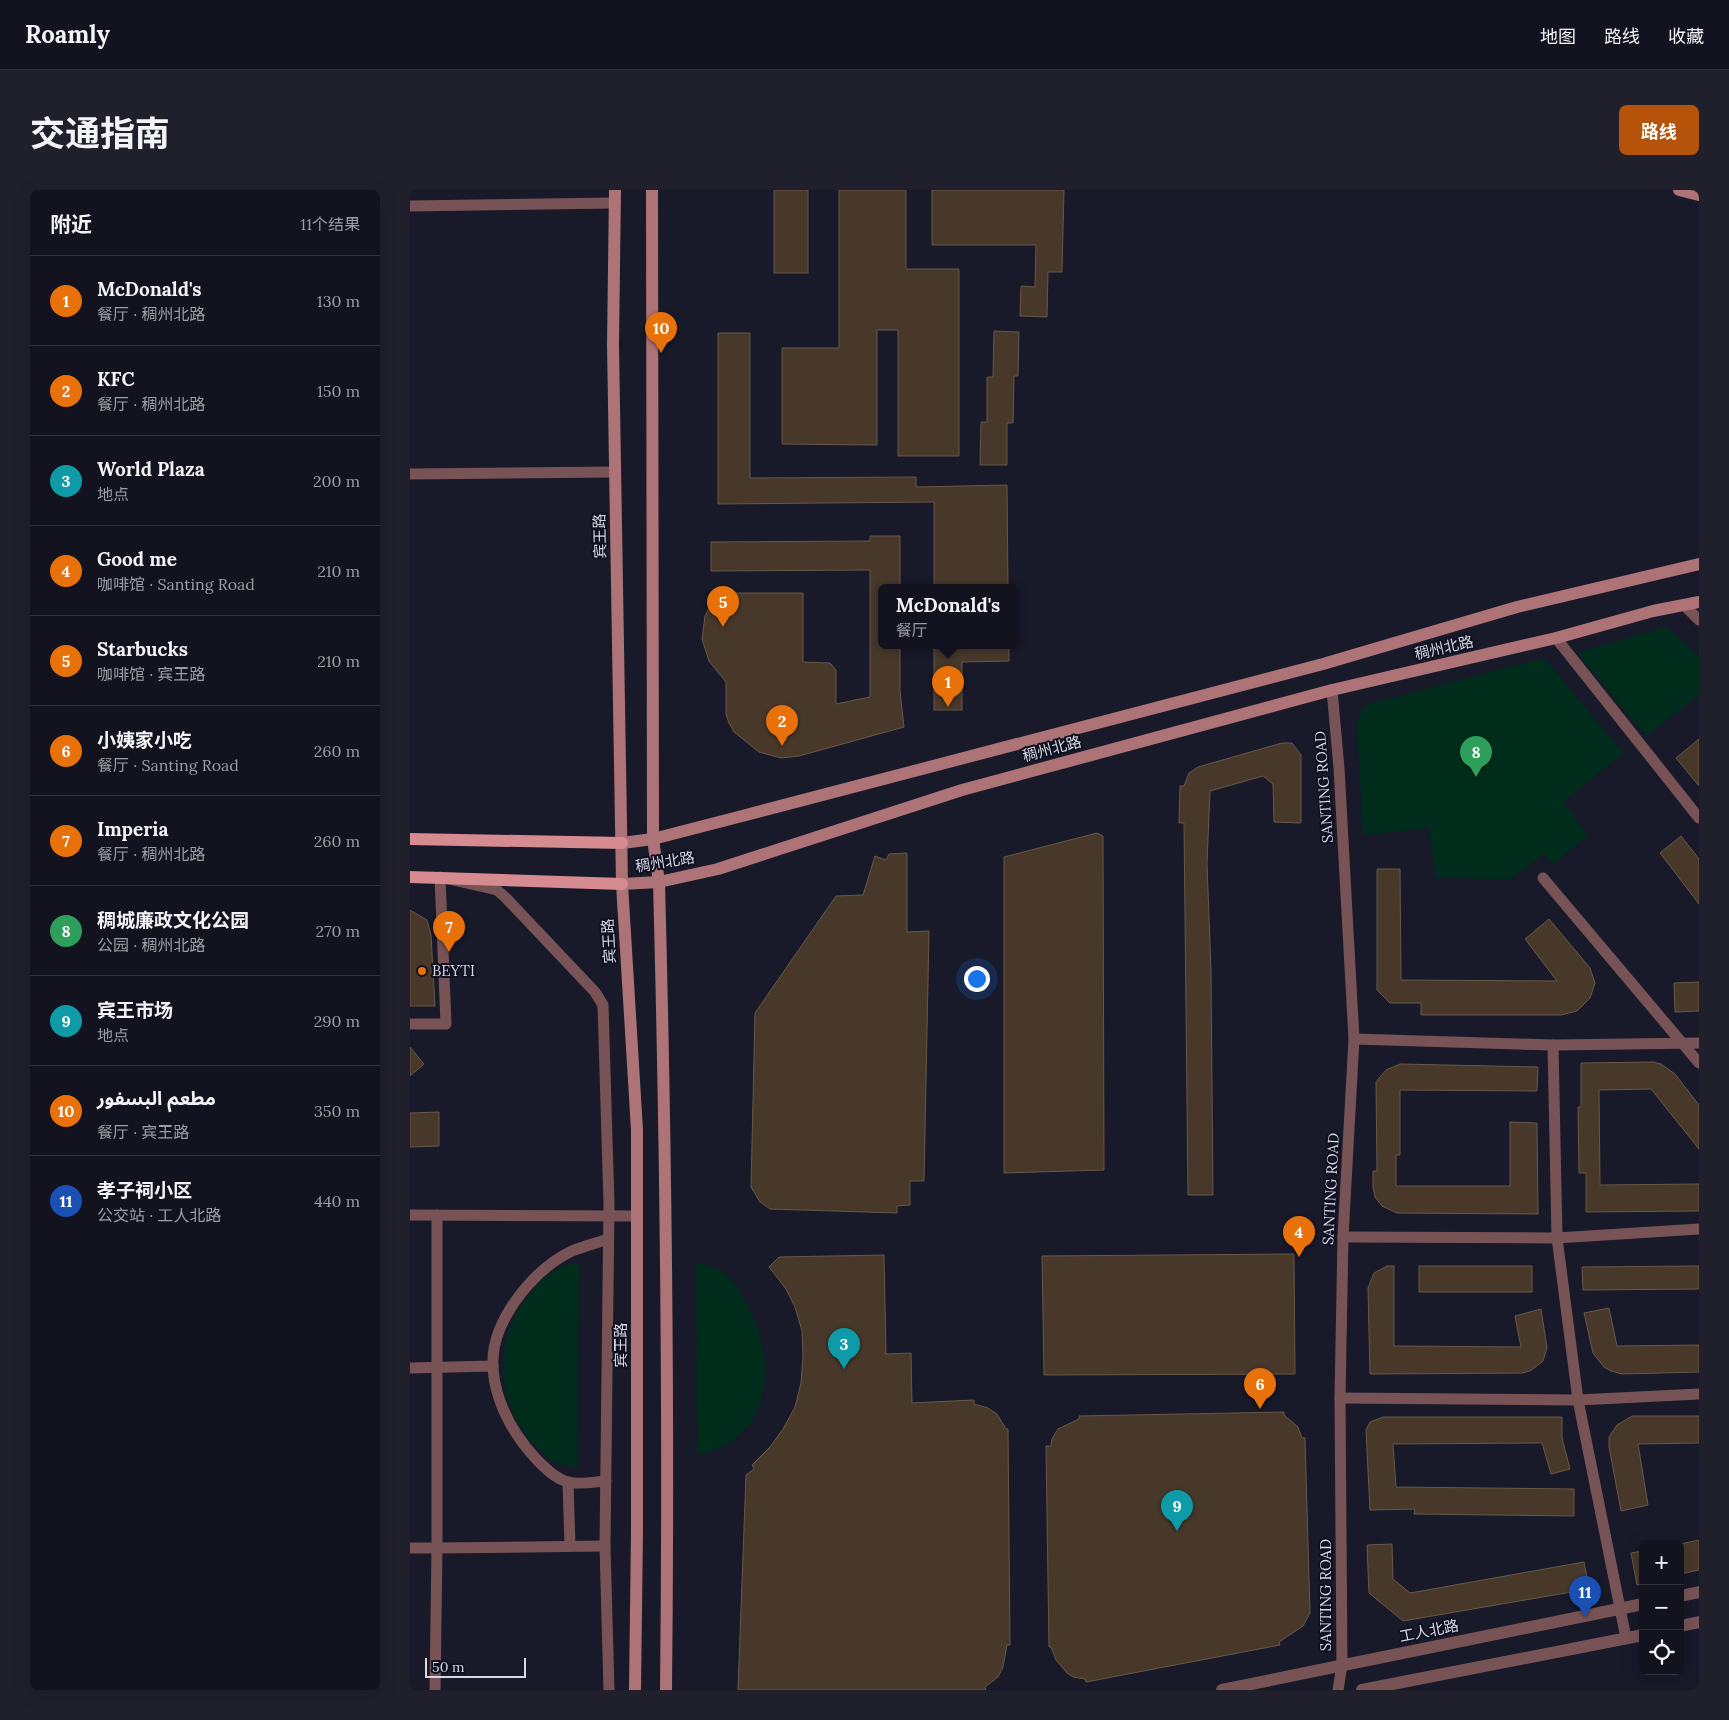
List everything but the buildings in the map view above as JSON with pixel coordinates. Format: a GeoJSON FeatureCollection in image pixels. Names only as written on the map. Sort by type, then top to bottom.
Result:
{"type":"FeatureCollection","features":[{"type":"Feature","properties":{"kind":"main road"},"geometry":{"type":"LineString","coordinates":[[652,190],[653,839],[659,882],[667,1227],[669,1470],[666,1690]]}},
{"type":"Feature","properties":{"kind":"main road"},"geometry":{"type":"LineString","coordinates":[[1679,190],[1699,195]]}},
{"type":"Feature","properties":{"kind":"main road","name":"宾王路"},"geometry":{"type":"LineString","coordinates":[[615,196],[615,472],[622,884],[637,1130],[637,1530],[634,1690]]}},
{"type":"Feature","properties":{"kind":"main road","name":"稠州北路"},"geometry":{"type":"LineString","coordinates":[[410,839],[622,843],[653,839],[1323,664],[1517,607],[1699,564]]}},
{"type":"Feature","properties":{"kind":"main road","name":"稠州北路"},"geometry":{"type":"LineString","coordinates":[[410,877],[622,884],[659,882],[718,869],[962,790],[1332,690],[1556,638],[1653,611],[1699,602]]}},
{"type":"Feature","properties":{"kind":"street"},"geometry":{"type":"LineString","coordinates":[[410,206],[615,196]]}},
{"type":"Feature","properties":{"kind":"street"},"geometry":{"type":"LineString","coordinates":[[410,474],[615,472]]}},
{"type":"Feature","properties":{"kind":"street"},"geometry":{"type":"LineString","coordinates":[[1684,606],[1699,620]]}},
{"type":"Feature","properties":{"kind":"street"},"geometry":{"type":"LineString","coordinates":[[1556,638],[1699,818]]}},
{"type":"Feature","properties":{"kind":"street","name":"SANTING ROAD"},"geometry":{"type":"LineString","coordinates":[[1332,690],[1339,768],[1354,1039],[1343,1237],[1340,1398],[1342,1665],[1338,1690]]}},
{"type":"Feature","properties":{"kind":"street"},"geometry":{"type":"LineString","coordinates":[[410,1024],[446,1024],[440,877],[497,890],[600,998],[603,1005],[609,1216],[605,1546],[609,1690]]}},
{"type":"Feature","properties":{"kind":"street"},"geometry":{"type":"LineString","coordinates":[[1543,878],[1699,1063]]}},
{"type":"Feature","properties":{"kind":"street"},"geometry":{"type":"LineString","coordinates":[[1354,1039],[1553,1045],[1699,1043]]}},
{"type":"Feature","properties":{"kind":"street"},"geometry":{"type":"LineString","coordinates":[[1553,1045],[1557,1238],[1578,1400],[1626,1638]]}},
{"type":"Feature","properties":{"kind":"street"},"geometry":{"type":"LineString","coordinates":[[410,1215],[637,1216]]}},
{"type":"Feature","properties":{"kind":"street"},"geometry":{"type":"LineString","coordinates":[[435,1690],[437,1215]]}},
{"type":"Feature","properties":{"kind":"street"},"geometry":{"type":"LineString","coordinates":[[1343,1237],[1557,1238],[1699,1229]]}},
{"type":"Feature","properties":{"kind":"street"},"geometry":{"type":"LineString","coordinates":[[606,1481],[568,1482],[542,1465],[515,1433],[498,1398],[493,1366],[498,1333],[505,1318],[524,1290],[558,1259],[572,1251],[608,1239]]}},
{"type":"Feature","properties":{"kind":"street"},"geometry":{"type":"LineString","coordinates":[[410,1368],[493,1366]]}},
{"type":"Feature","properties":{"kind":"street"},"geometry":{"type":"LineString","coordinates":[[1340,1398],[1578,1400],[1699,1394]]}},
{"type":"Feature","properties":{"kind":"street"},"geometry":{"type":"LineString","coordinates":[[568,1482],[570,1546]]}},
{"type":"Feature","properties":{"kind":"street"},"geometry":{"type":"LineString","coordinates":[[410,1548],[605,1546]]}},
{"type":"Feature","properties":{"kind":"street"},"geometry":{"type":"LineString","coordinates":[[1684,1595],[1699,1592]]}},
{"type":"Feature","properties":{"kind":"street","name":"工人北路"},"geometry":{"type":"LineString","coordinates":[[1222,1690],[1639,1605]]}},
{"type":"Feature","properties":{"kind":"street"},"geometry":{"type":"LineString","coordinates":[[1684,1625],[1699,1622]]}},
{"type":"Feature","properties":{"kind":"street"},"geometry":{"type":"LineString","coordinates":[[1362,1690],[1639,1635]]}},
{"type":"Feature","properties":{"kind":"green space"},"geometry":{"type":"Polygon","coordinates":[[[1666,627],[1699,656],[1699,695],[1646,736],[1577,653],[1666,627]]]}},
{"type":"Feature","properties":{"kind":"green space"},"geometry":{"type":"Polygon","coordinates":[[[1544,658],[1623,753],[1563,802],[1588,835],[1553,864],[1544,854],[1510,879],[1436,878],[1429,828],[1363,835],[1357,723],[1362,711],[1369,704],[1544,658]]]}},
{"type":"Feature","properties":{"kind":"green space"},"geometry":{"type":"Polygon","coordinates":[[[579,1263],[577,1467],[570,1467],[544,1454],[521,1427],[511,1408],[505,1388],[503,1367],[510,1326],[520,1307],[548,1275],[559,1268],[579,1263]]]}},
{"type":"Feature","properties":{"kind":"green space"},"geometry":{"type":"Polygon","coordinates":[[[696,1263],[723,1272],[741,1292],[759,1332],[764,1354],[765,1377],[761,1399],[753,1418],[740,1435],[721,1447],[697,1455],[696,1263]]]}},
{"type":"Feature","properties":{"kind":"place","name":"مطعم البسفور"},"geometry":{"type":"Point","coordinates":[661,353]}},
{"type":"Feature","properties":{"kind":"place","name":"Starbucks"},"geometry":{"type":"Point","coordinates":[723,627]}},
{"type":"Feature","properties":{"kind":"place","name":"McDonald's"},"geometry":{"type":"Point","coordinates":[948,707]}},
{"type":"Feature","properties":{"kind":"place","name":"KFC"},"geometry":{"type":"Point","coordinates":[782,746]}},
{"type":"Feature","properties":{"kind":"place","name":"稠城廉政文化公园"},"geometry":{"type":"Point","coordinates":[1476,777]}},
{"type":"Feature","properties":{"kind":"place","name":"Imperia"},"geometry":{"type":"Point","coordinates":[449,952]}},
{"type":"Feature","properties":{"kind":"place","name":"BEYTI"},"geometry":{"type":"Point","coordinates":[422,971]}},
{"type":"Feature","properties":{"kind":"place","name":"Good me"},"geometry":{"type":"Point","coordinates":[1299,1257]}},
{"type":"Feature","properties":{"kind":"place","name":"World Plaza"},"geometry":{"type":"Point","coordinates":[844,1369]}},
{"type":"Feature","properties":{"kind":"place","name":"小姨家小吃"},"geometry":{"type":"Point","coordinates":[1260,1409]}},
{"type":"Feature","properties":{"kind":"place","name":"宾王市场"},"geometry":{"type":"Point","coordinates":[1177,1531]}},
{"type":"Feature","properties":{"kind":"place","name":"孝子祠小区"},"geometry":{"type":"Point","coordinates":[1585,1617]}}]}
